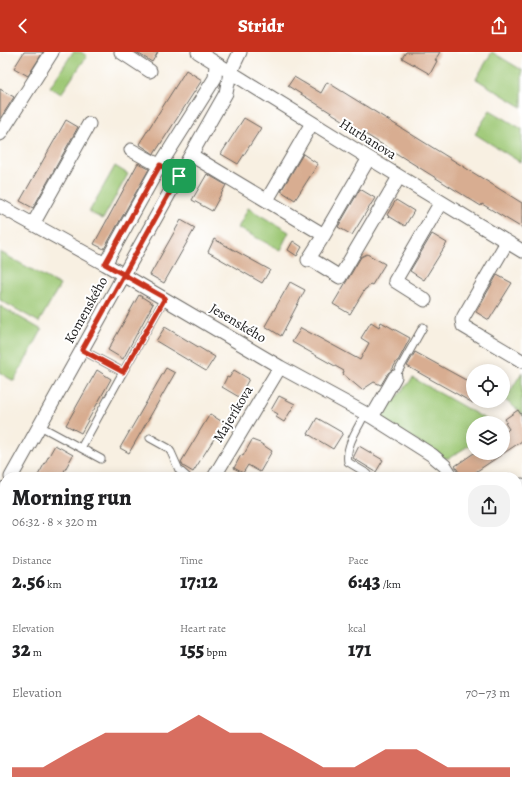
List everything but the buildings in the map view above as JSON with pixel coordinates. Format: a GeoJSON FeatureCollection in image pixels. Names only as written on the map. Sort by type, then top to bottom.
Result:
{"type":"FeatureCollection","features":[{"type":"Feature","properties":{"kind":"street"},"geometry":{"type":"LineString","coordinates":[[0,134],[52,52]]}},
{"type":"Feature","properties":{"kind":"street"},"geometry":{"type":"LineString","coordinates":[[121,52],[150,72]]}},
{"type":"Feature","properties":{"kind":"street","name":"Hurbanova"},"geometry":{"type":"LineString","coordinates":[[198,52],[368,158],[522,251]]}},
{"type":"Feature","properties":{"kind":"street","name":"Komenského"},"geometry":{"type":"LineString","coordinates":[[15,472],[226,93],[230,73],[240,52]]}},
{"type":"Feature","properties":{"kind":"street"},"geometry":{"type":"LineString","coordinates":[[105,264],[160,165],[215,78],[216,64]]}},
{"type":"Feature","properties":{"kind":"street"},"geometry":{"type":"LineString","coordinates":[[266,200],[312,123]]}},
{"type":"Feature","properties":{"kind":"street"},"geometry":{"type":"LineString","coordinates":[[33,224],[89,124]]}},
{"type":"Feature","properties":{"kind":"street"},"geometry":{"type":"LineString","coordinates":[[131,150],[179,176]]}},
{"type":"Feature","properties":{"kind":"street"},"geometry":{"type":"LineString","coordinates":[[191,155],[324,235]]}},
{"type":"Feature","properties":{"kind":"street"},"geometry":{"type":"LineString","coordinates":[[368,158],[324,235],[311,261],[340,277],[399,177]]}},
{"type":"Feature","properties":{"kind":"street"},"geometry":{"type":"LineString","coordinates":[[425,300],[395,281],[441,202]]}},
{"type":"Feature","properties":{"kind":"street","name":"Jesenského"},"geometry":{"type":"LineString","coordinates":[[0,206],[165,298],[280,367],[368,416],[432,455],[445,466],[449,472]]}},
{"type":"Feature","properties":{"kind":"street"},"geometry":{"type":"LineString","coordinates":[[507,242],[464,316],[462,323],[463,326],[522,361]]}},
{"type":"Feature","properties":{"kind":"street","name":"Majeríkova"},"geometry":{"type":"LineString","coordinates":[[217,472],[280,367]]}},
{"type":"Feature","properties":{"kind":"street"},"geometry":{"type":"LineString","coordinates":[[368,416],[395,377]]}},
{"type":"Feature","properties":{"kind":"lane"},"geometry":{"type":"LineString","coordinates":[[81,448],[165,298]]}},
{"type":"Feature","properties":{"kind":"lane"},"geometry":{"type":"LineString","coordinates":[[395,377],[423,327]]}},
{"type":"Feature","properties":{"kind":"lane"},"geometry":{"type":"LineString","coordinates":[[82,350],[123,372]]}},
{"type":"Feature","properties":{"kind":"lane"},"geometry":{"type":"LineString","coordinates":[[365,472],[348,462],[347,456],[349,446],[368,416]]}},
{"type":"Feature","properties":{"kind":"lane"},"geometry":{"type":"LineString","coordinates":[[40,426],[101,459]]}},
{"type":"Feature","properties":{"kind":"lane"},"geometry":{"type":"LineString","coordinates":[[150,438],[168,448],[181,472]]}},
{"type":"Feature","properties":{"kind":"green space"},"geometry":{"type":"Polygon","coordinates":[[[73,52],[81,52],[87,56],[61,94],[50,87],[73,52]]]}},
{"type":"Feature","properties":{"kind":"green space"},"geometry":{"type":"Polygon","coordinates":[[[492,52],[522,70],[522,107],[476,79],[492,52]]]}},
{"type":"Feature","properties":{"kind":"green space"},"geometry":{"type":"Polygon","coordinates":[[[490,110],[522,129],[522,159],[520,162],[475,134],[490,110]]]}},
{"type":"Feature","properties":{"kind":"green space"},"geometry":{"type":"Polygon","coordinates":[[[115,166],[128,174],[103,219],[89,212],[115,166]]]}},
{"type":"Feature","properties":{"kind":"green space"},"geometry":{"type":"Polygon","coordinates":[[[248,208],[289,232],[280,250],[238,228],[248,208]]]}},
{"type":"Feature","properties":{"kind":"green space"},"geometry":{"type":"Polygon","coordinates":[[[0,252],[60,285],[39,322],[0,300],[0,252]]]}},
{"type":"Feature","properties":{"kind":"green space"},"geometry":{"type":"Polygon","coordinates":[[[0,306],[42,330],[14,381],[0,373],[0,306]]]}},
{"type":"Feature","properties":{"kind":"green space"},"geometry":{"type":"Polygon","coordinates":[[[522,372],[522,416],[518,410],[510,404],[510,392],[522,372]]]}},
{"type":"Feature","properties":{"kind":"green space"},"geometry":{"type":"Polygon","coordinates":[[[413,378],[480,416],[466,416],[466,447],[449,458],[443,458],[382,419],[383,413],[413,378]]]}},
{"type":"Feature","properties":{"kind":"route"},"geometry":{"type":"LineString","coordinates":[[179,176],[124,275],[82,350],[123,372],[165,298],[124,275],[119,271],[105,264],[160,165],[179,176]]}}]}
